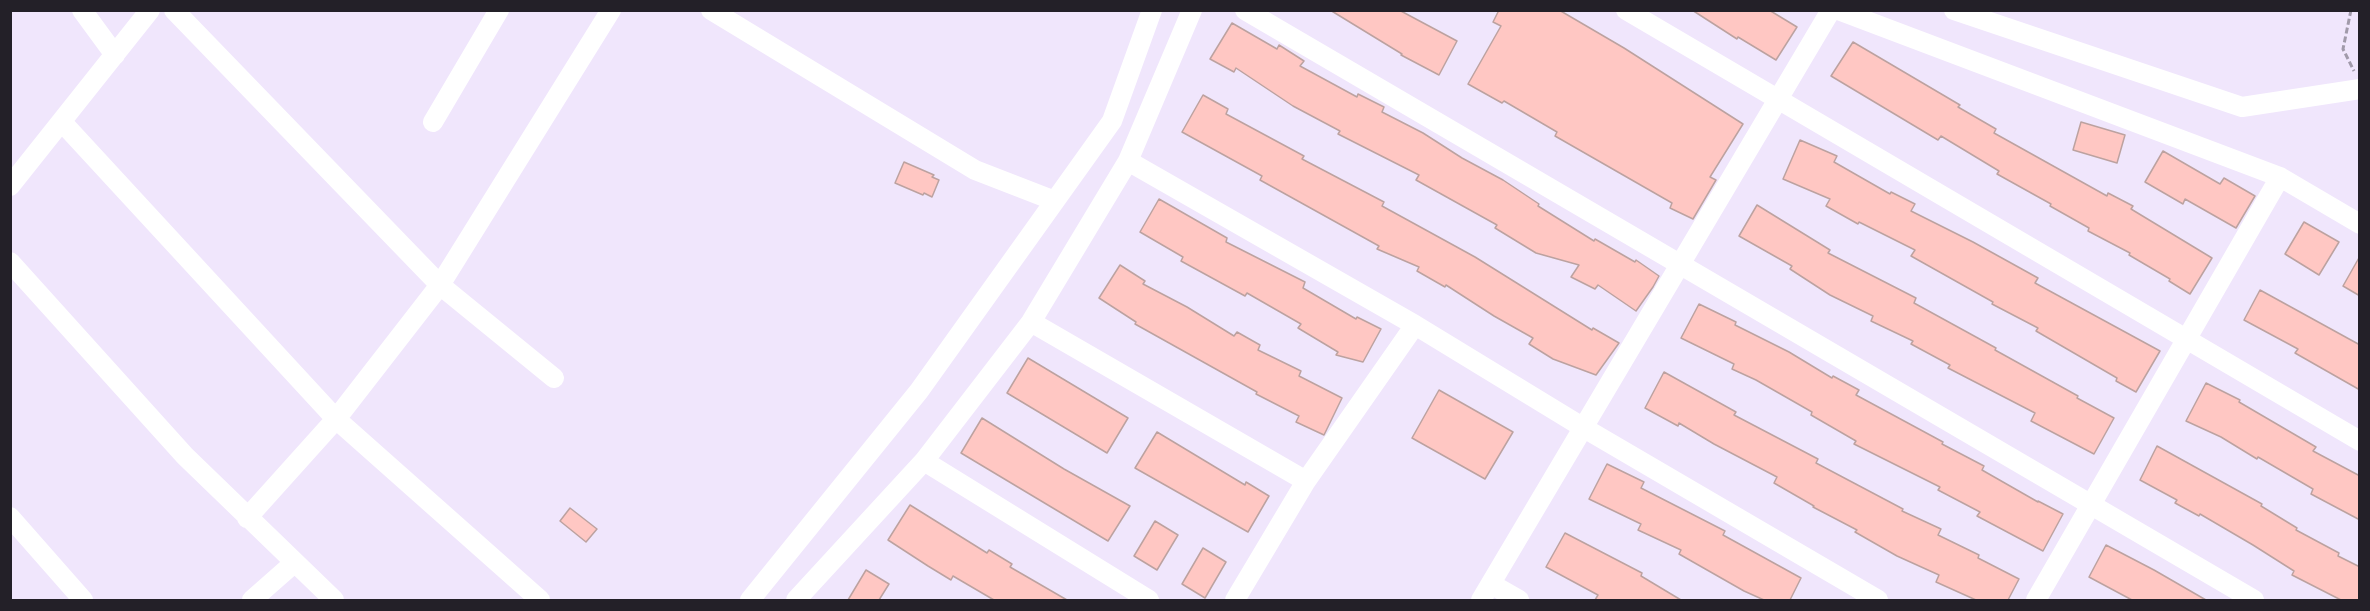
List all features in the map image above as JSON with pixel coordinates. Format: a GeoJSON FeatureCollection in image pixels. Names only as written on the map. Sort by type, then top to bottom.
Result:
{"type":"FeatureCollection","features":[{"type":"Feature","properties":{"kind":"street"},"geometry":{"type":"LineString","coordinates":[[81,10],[115,55]]}},
{"type":"Feature","properties":{"kind":"street"},"geometry":{"type":"LineString","coordinates":[[12,180],[62,122],[150,10]]}},
{"type":"Feature","properties":{"kind":"street"},"geometry":{"type":"LineString","coordinates":[[174,10],[440,285],[554,378]]}},
{"type":"Feature","properties":{"kind":"street"},"geometry":{"type":"LineString","coordinates":[[433,122],[499,10]]}},
{"type":"Feature","properties":{"kind":"street"},"geometry":{"type":"LineString","coordinates":[[247,518],[336,419],[440,285],[611,10]]}},
{"type":"Feature","properties":{"kind":"street"},"geometry":{"type":"LineString","coordinates":[[711,10],[975,170],[1055,201]]}},
{"type":"Feature","properties":{"kind":"street"},"geometry":{"type":"LineString","coordinates":[[750,600],[919,391],[1112,121],[1152,10]]}},
{"type":"Feature","properties":{"kind":"street"},"geometry":{"type":"LineString","coordinates":[[796,600],[924,461],[1031,322],[1128,161],[1192,10]]}},
{"type":"Feature","properties":{"kind":"street"},"geometry":{"type":"LineString","coordinates":[[1245,10],[2254,600]]}},
{"type":"Feature","properties":{"kind":"street"},"geometry":{"type":"LineString","coordinates":[[1626,10],[2360,441]]}},
{"type":"Feature","properties":{"kind":"street"},"geometry":{"type":"LineString","coordinates":[[1519,600],[1486,592],[1831,10]]}},
{"type":"Feature","properties":{"kind":"street"},"geometry":{"type":"LineString","coordinates":[[1838,10],[2280,177],[2360,224]]}},
{"type":"Feature","properties":{"kind":"street"},"geometry":{"type":"LineString","coordinates":[[1954,10],[2242,107],[2357,82]]}},
{"type":"Feature","properties":{"kind":"street"},"geometry":{"type":"LineString","coordinates":[[62,122],[336,419],[540,600]]}},
{"type":"Feature","properties":{"kind":"street"},"geometry":{"type":"LineString","coordinates":[[1128,161],[1415,325],[1584,428],[1878,600]]}},
{"type":"Feature","properties":{"kind":"street"},"geometry":{"type":"LineString","coordinates":[[2036,600],[2280,177]]}},
{"type":"Feature","properties":{"kind":"street"},"geometry":{"type":"LineString","coordinates":[[10,261],[185,456],[334,600]]}},
{"type":"Feature","properties":{"kind":"street"},"geometry":{"type":"LineString","coordinates":[[1031,322],[1306,481]]}},
{"type":"Feature","properties":{"kind":"street"},"geometry":{"type":"LineString","coordinates":[[1235,600],[1306,481],[1415,325]]}},
{"type":"Feature","properties":{"kind":"street"},"geometry":{"type":"LineString","coordinates":[[924,461],[1149,600]]}},
{"type":"Feature","properties":{"kind":"street"},"geometry":{"type":"LineString","coordinates":[[10,517],[83,600]]}},
{"type":"Feature","properties":{"kind":"street"},"geometry":{"type":"LineString","coordinates":[[252,600],[294,563]]}},
{"type":"Feature","properties":{"kind":"path"},"geometry":{"type":"LineString","coordinates":[[2352,10],[2343,49],[2357,82]]}},
{"type":"Feature","properties":{"kind":"building"},"geometry":{"type":"Polygon","coordinates":[[[1330,10],[1399,10],[1457,41],[1439,75],[1401,55],[1330,10]]]}},
{"type":"Feature","properties":{"kind":"building"},"geometry":{"type":"Polygon","coordinates":[[[1499,10],[1559,10],[1624,48],[1743,124],[1710,177],[1716,180],[1693,219],[1670,208],[1672,203],[1555,136],[1557,132],[1504,101],[1502,103],[1468,84],[1501,26],[1493,22],[1499,10]]]}},
{"type":"Feature","properties":{"kind":"building"},"geometry":{"type":"Polygon","coordinates":[[[1692,10],[1769,10],[1797,27],[1776,60],[1738,37],[1737,39],[1692,10]]]}},
{"type":"Feature","properties":{"kind":"building"},"geometry":{"type":"Polygon","coordinates":[[[1232,23],[1277,49],[1279,45],[1304,61],[1300,66],[1357,97],[1358,94],[1384,107],[1382,112],[1503,180],[1539,204],[1538,206],[1594,241],[1595,239],[1635,262],[1636,260],[1659,276],[1653,287],[1636,311],[1598,285],[1595,289],[1571,277],[1579,265],[1536,253],[1495,228],[1497,225],[1416,180],[1419,175],[1338,134],[1340,131],[1293,106],[1236,68],[1234,72],[1210,59],[1232,23]]]}},
{"type":"Feature","properties":{"kind":"building"},"geometry":{"type":"Polygon","coordinates":[[[1853,42],[1960,105],[1958,107],[1996,129],[1994,133],[2107,196],[2108,193],[2133,206],[2131,209],[2212,258],[2190,294],[2169,281],[2170,279],[2129,255],[2130,253],[2088,231],[2089,228],[2050,206],[2051,204],[1997,174],[1999,171],[1941,136],[1938,140],[1831,76],[1853,42]]]}},
{"type":"Feature","properties":{"kind":"building"},"geometry":{"type":"Polygon","coordinates":[[[1203,95],[1228,109],[1226,114],[1304,156],[1302,159],[1384,202],[1382,206],[1475,257],[1592,330],[1593,328],[1619,343],[1596,375],[1553,359],[1529,344],[1533,338],[1446,285],[1445,287],[1417,271],[1419,267],[1377,249],[1379,246],[1260,180],[1262,176],[1182,132],[1203,95]]]}},
{"type":"Feature","properties":{"kind":"building"},"geometry":{"type":"Polygon","coordinates":[[[2081,122],[2125,135],[2117,163],[2073,150],[2081,122]]]}},
{"type":"Feature","properties":{"kind":"building"},"geometry":{"type":"Polygon","coordinates":[[[1800,140],[1837,156],[1834,162],[1890,194],[1891,192],[1915,204],[1911,211],[2038,278],[2035,283],[2160,351],[2136,392],[2116,381],[2117,378],[2036,331],[2038,328],[1992,304],[1993,302],[1911,256],[1915,250],[1859,222],[1858,224],[1826,206],[1830,199],[1783,179],[1800,140]]]}},
{"type":"Feature","properties":{"kind":"building"},"geometry":{"type":"Polygon","coordinates":[[[2163,151],[2220,184],[2224,178],[2255,196],[2236,228],[2185,199],[2183,204],[2145,182],[2163,151]]]}},
{"type":"Feature","properties":{"kind":"building"},"geometry":{"type":"Polygon","coordinates":[[[904,162],[934,175],[932,177],[939,180],[932,197],[895,183],[904,162]]]}},
{"type":"Feature","properties":{"kind":"building"},"geometry":{"type":"Polygon","coordinates":[[[1159,199],[1227,238],[1226,242],[1305,282],[1303,288],[1356,319],[1357,317],[1381,329],[1363,362],[1336,355],[1338,352],[1298,328],[1301,324],[1247,293],[1245,296],[1181,261],[1183,257],[1140,232],[1159,199]]]}},
{"type":"Feature","properties":{"kind":"building"},"geometry":{"type":"Polygon","coordinates":[[[1757,205],[1830,250],[1828,253],[1916,298],[1914,303],[1996,348],[1995,350],[2114,418],[2094,454],[2031,421],[2035,413],[1948,368],[1950,365],[1911,344],[1913,341],[1871,321],[1873,316],[1830,295],[1790,269],[1792,266],[1739,236],[1757,205]]]}},
{"type":"Feature","properties":{"kind":"building"},"geometry":{"type":"Polygon","coordinates":[[[2304,222],[2339,242],[2319,275],[2285,254],[2304,222]]]}},
{"type":"Feature","properties":{"kind":"building"},"geometry":{"type":"Polygon","coordinates":[[[2360,256],[2360,296],[2343,286],[2360,256]]]}},
{"type":"Feature","properties":{"kind":"building"},"geometry":{"type":"Polygon","coordinates":[[[1120,265],[1145,281],[1143,284],[1187,307],[1234,336],[1237,332],[1260,345],[1258,350],[1301,371],[1299,376],[1342,398],[1324,435],[1296,422],[1299,416],[1256,394],[1257,392],[1135,324],[1136,322],[1099,298],[1120,265]]]}},
{"type":"Feature","properties":{"kind":"building"},"geometry":{"type":"Polygon","coordinates":[[[2260,290],[2360,345],[2360,390],[2295,353],[2298,349],[2244,320],[2260,290]]]}},
{"type":"Feature","properties":{"kind":"building"},"geometry":{"type":"Polygon","coordinates":[[[1699,304],[1736,322],[1735,325],[1789,352],[1832,378],[1833,376],[1859,390],[1856,395],[1943,442],[1942,444],[1984,466],[1982,470],[2063,514],[2043,551],[1977,516],[1980,512],[1938,490],[1940,487],[1854,444],[1856,441],[1811,415],[1812,412],[1732,369],[1734,364],[1681,338],[1699,304]]]}},
{"type":"Feature","properties":{"kind":"building"},"geometry":{"type":"Polygon","coordinates":[[[1028,358],[1128,418],[1107,453],[1007,393],[1028,358]]]}},
{"type":"Feature","properties":{"kind":"building"},"geometry":{"type":"Polygon","coordinates":[[[1664,372],[1736,412],[1734,415],[1818,459],[1816,463],[1903,509],[1902,511],[1941,529],[1938,535],[1979,555],[1978,558],[2019,579],[2008,600],[1976,600],[1936,582],[1939,575],[1897,556],[1855,532],[1857,530],[1813,507],[1774,483],[1777,477],[1679,423],[1678,426],[1645,408],[1664,372]]]}},
{"type":"Feature","properties":{"kind":"building"},"geometry":{"type":"Polygon","coordinates":[[[2206,383],[2240,400],[2239,402],[2316,447],[2313,451],[2360,476],[2360,520],[2311,494],[2313,489],[2258,457],[2257,459],[2221,437],[2186,421],[2206,383]]]}},
{"type":"Feature","properties":{"kind":"building"},"geometry":{"type":"Polygon","coordinates":[[[1439,390],[1513,432],[1485,479],[1412,438],[1439,390]]]}},
{"type":"Feature","properties":{"kind":"building"},"geometry":{"type":"Polygon","coordinates":[[[982,418],[1064,469],[1130,506],[1108,541],[961,453],[982,418]]]}},
{"type":"Feature","properties":{"kind":"building"},"geometry":{"type":"Polygon","coordinates":[[[1157,432],[1245,485],[1246,482],[1269,496],[1248,532],[1135,468],[1157,432]]]}},
{"type":"Feature","properties":{"kind":"building"},"geometry":{"type":"Polygon","coordinates":[[[2157,446],[2262,504],[2261,506],[2297,528],[2296,530],[2360,567],[2360,600],[2341,600],[2292,575],[2294,571],[2253,545],[2200,514],[2199,516],[2175,503],[2177,500],[2140,480],[2157,446]]]}},
{"type":"Feature","properties":{"kind":"building"},"geometry":{"type":"Polygon","coordinates":[[[1607,464],[1644,482],[1641,488],[1725,531],[1723,535],[1801,578],[1790,600],[1764,600],[1744,591],[1679,554],[1681,550],[1638,530],[1641,524],[1589,499],[1607,464]]]}},
{"type":"Feature","properties":{"kind":"building"},"geometry":{"type":"Polygon","coordinates":[[[910,505],[987,553],[989,550],[1012,564],[1010,567],[1067,600],[994,600],[953,576],[951,580],[888,540],[910,505]]]}},
{"type":"Feature","properties":{"kind":"building"},"geometry":{"type":"Polygon","coordinates":[[[570,508],[597,529],[586,542],[560,521],[570,508]]]}},
{"type":"Feature","properties":{"kind":"building"},"geometry":{"type":"Polygon","coordinates":[[[1155,521],[1178,535],[1157,570],[1134,556],[1155,521]]]}},
{"type":"Feature","properties":{"kind":"building"},"geometry":{"type":"Polygon","coordinates":[[[1565,533],[1642,573],[1641,576],[1681,600],[1595,600],[1598,595],[1546,567],[1565,533]]]}},
{"type":"Feature","properties":{"kind":"building"},"geometry":{"type":"Polygon","coordinates":[[[2106,545],[2206,600],[2132,600],[2089,577],[2106,545]]]}},
{"type":"Feature","properties":{"kind":"building"},"geometry":{"type":"Polygon","coordinates":[[[1203,548],[1226,562],[1205,598],[1182,584],[1203,548]]]}},
{"type":"Feature","properties":{"kind":"building"},"geometry":{"type":"Polygon","coordinates":[[[866,570],[889,584],[879,600],[848,600],[866,570]]]}}]}
